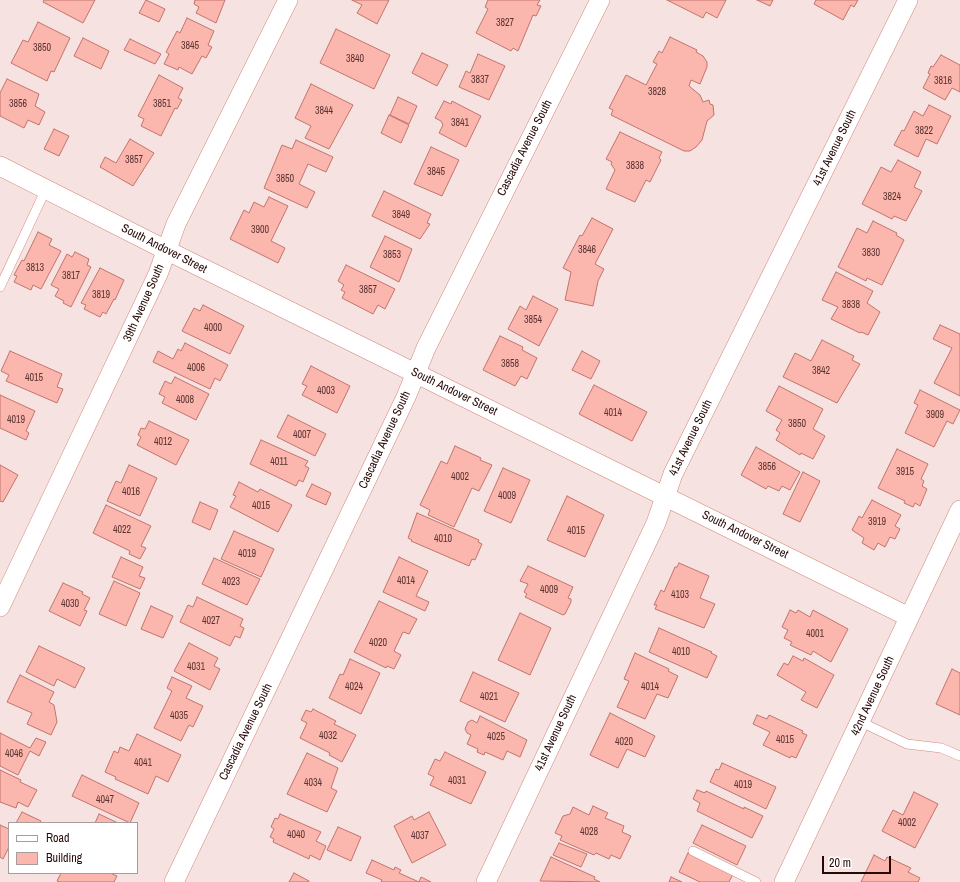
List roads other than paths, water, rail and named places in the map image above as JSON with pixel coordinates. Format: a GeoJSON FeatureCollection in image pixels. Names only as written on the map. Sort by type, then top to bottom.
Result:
{"type":"FeatureCollection","features":[{"type":"Feature","properties":{"kind":"street","name":"39th Avenue South"},"geometry":{"type":"LineString","coordinates":[[0,607],[158,274],[176,224],[288,0]]}},
{"type":"Feature","properties":{"kind":"street","name":"Cascadia Avenue South"},"geometry":{"type":"LineString","coordinates":[[174,882],[402,404],[429,341],[600,0]]}},
{"type":"Feature","properties":{"kind":"street","name":"41st Avenue South"},"geometry":{"type":"LineString","coordinates":[[486,882],[656,523],[673,474],[908,0]]}},
{"type":"Feature","properties":{"kind":"street","name":"South Andover Street"},"geometry":{"type":"LineString","coordinates":[[0,166],[166,250],[909,617]]}},
{"type":"Feature","properties":{"kind":"street","name":"42nd Avenue South"},"geometry":{"type":"LineString","coordinates":[[784,882],[960,510]]}},
{"type":"Feature","properties":{"kind":"lane"},"geometry":{"type":"LineString","coordinates":[[0,287],[46,189]]}},
{"type":"Feature","properties":{"kind":"lane"},"geometry":{"type":"LineString","coordinates":[[861,722],[907,744],[941,748],[960,756]]}},
{"type":"Feature","properties":{"kind":"lane"},"geometry":{"type":"LineString","coordinates":[[693,851],[756,882]]}}]}
